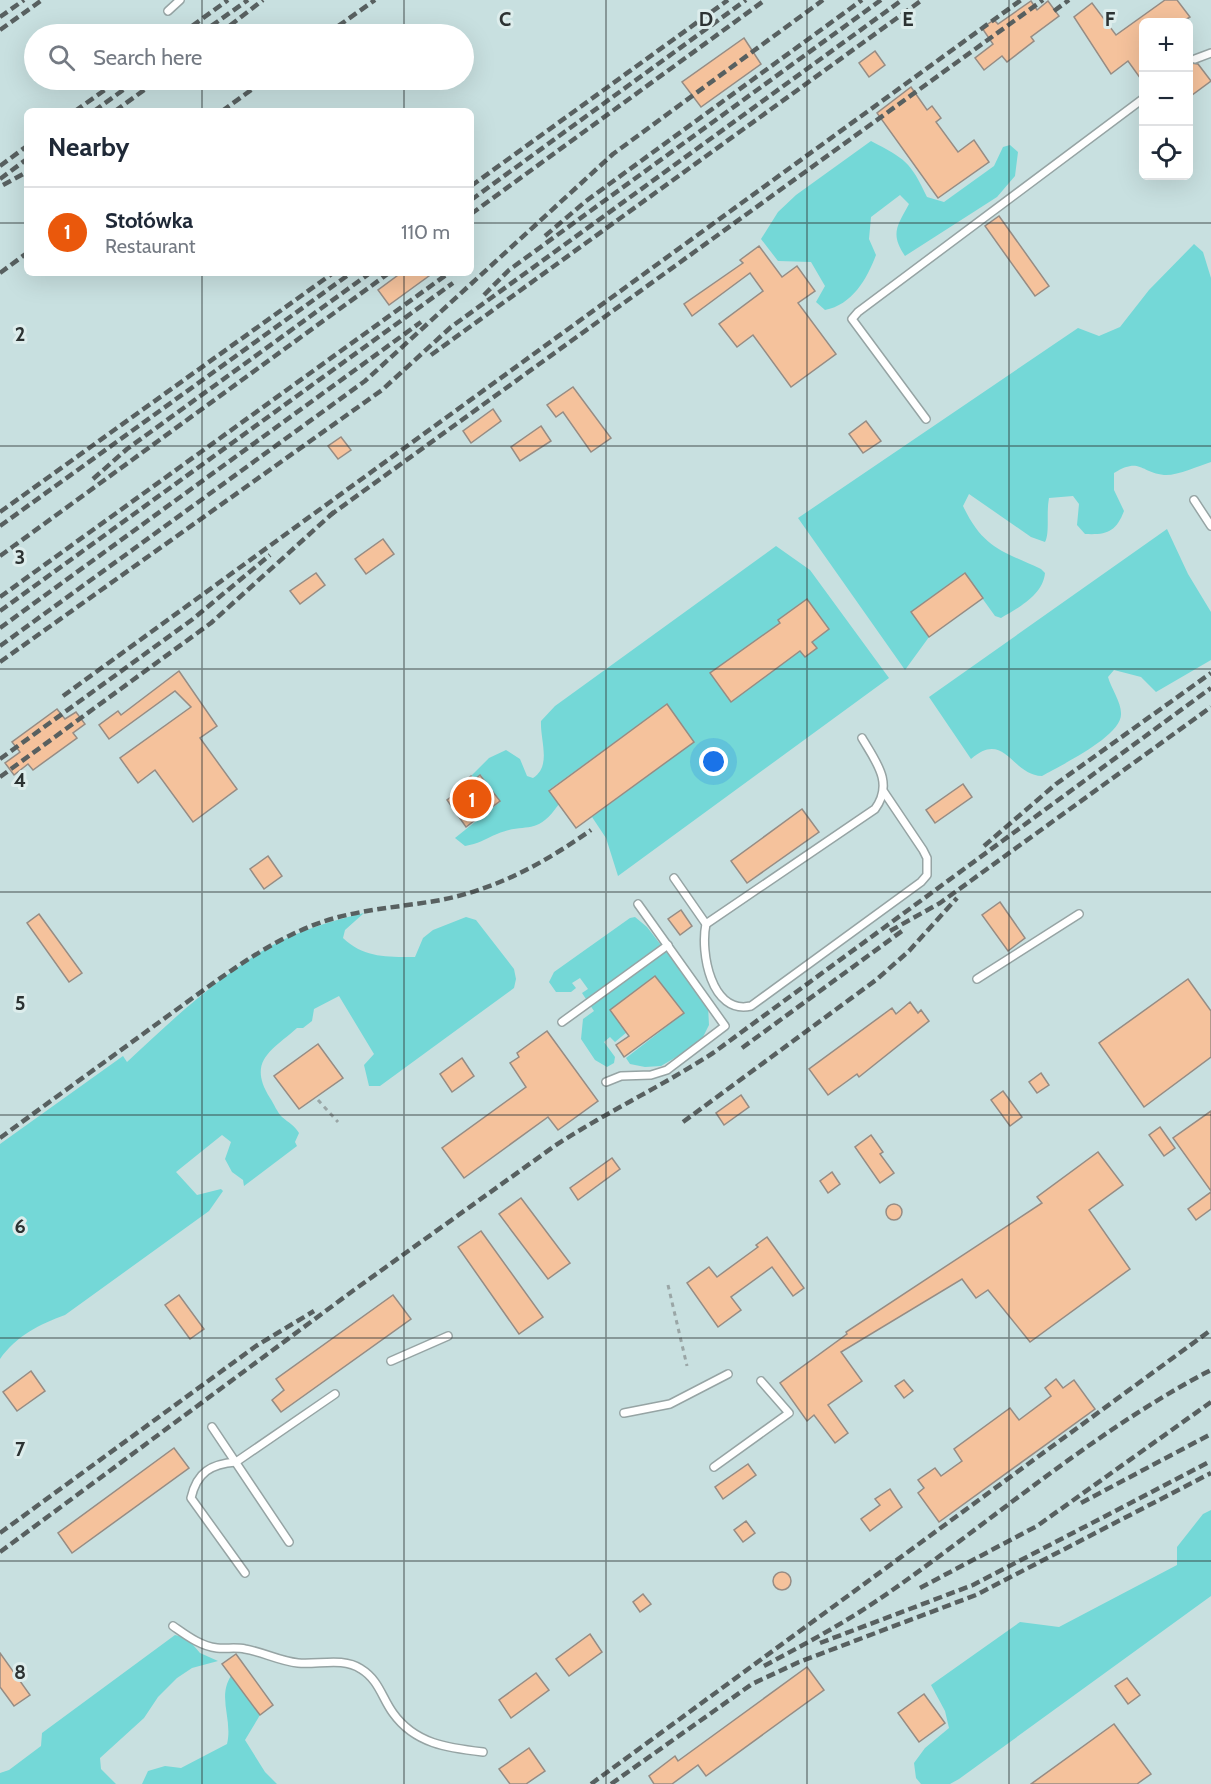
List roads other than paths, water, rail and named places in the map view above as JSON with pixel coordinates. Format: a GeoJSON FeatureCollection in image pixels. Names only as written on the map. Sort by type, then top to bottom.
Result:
{"type":"FeatureCollection","features":[{"type":"Feature","properties":{"kind":"lane"},"geometry":{"type":"LineString","coordinates":[[168,11],[180,0]]}},
{"type":"Feature","properties":{"kind":"lane"},"geometry":{"type":"LineString","coordinates":[[1195,59],[1211,53]]}},
{"type":"Feature","properties":{"kind":"lane"},"geometry":{"type":"LineString","coordinates":[[926,419],[852,319],[858,312],[1139,101]]}},
{"type":"Feature","properties":{"kind":"lane"},"geometry":{"type":"LineString","coordinates":[[1194,500],[1211,526]]}},
{"type":"Feature","properties":{"kind":"lane"},"geometry":{"type":"LineString","coordinates":[[674,878],[706,924],[703,949],[708,975],[726,1000],[745,1007],[751,1006],[921,882],[927,875],[927,858],[884,792],[883,775],[862,738]]}},
{"type":"Feature","properties":{"kind":"lane"},"geometry":{"type":"LineString","coordinates":[[706,924],[875,809],[884,792]]}},
{"type":"Feature","properties":{"kind":"lane"},"geometry":{"type":"LineString","coordinates":[[606,1082],[621,1076],[651,1075],[667,1070],[725,1026],[638,904]]}},
{"type":"Feature","properties":{"kind":"lane"},"geometry":{"type":"LineString","coordinates":[[977,979],[1079,914]]}},
{"type":"Feature","properties":{"kind":"lane"},"geometry":{"type":"LineString","coordinates":[[562,1022],[668,945]]}},
{"type":"Feature","properties":{"kind":"lane"},"geometry":{"type":"LineString","coordinates":[[391,1361],[448,1336]]}},
{"type":"Feature","properties":{"kind":"lane"},"geometry":{"type":"LineString","coordinates":[[624,1413],[670,1404],[728,1374]]}},
{"type":"Feature","properties":{"kind":"lane"},"geometry":{"type":"LineString","coordinates":[[714,1467],[789,1413],[761,1381]]}},
{"type":"Feature","properties":{"kind":"lane"},"geometry":{"type":"LineString","coordinates":[[245,1573],[191,1498],[194,1483],[204,1471],[219,1463],[236,1462],[335,1394]]}},
{"type":"Feature","properties":{"kind":"lane"},"geometry":{"type":"LineString","coordinates":[[212,1427],[289,1542]]}},
{"type":"Feature","properties":{"kind":"lane"},"geometry":{"type":"LineString","coordinates":[[173,1626],[194,1641],[215,1648],[246,1649],[274,1659],[301,1663],[331,1661],[360,1668],[380,1687],[393,1713],[417,1736],[445,1748],[483,1752]]}},
{"type":"Feature","properties":{"kind":"railway"},"geometry":{"type":"LineString","coordinates":[[0,17],[24,0]]}},
{"type":"Feature","properties":{"kind":"railway"},"geometry":{"type":"LineString","coordinates":[[0,30],[42,0]]}},
{"type":"Feature","properties":{"kind":"railway"},"geometry":{"type":"LineString","coordinates":[[195,24],[228,0]]}},
{"type":"Feature","properties":{"kind":"railway"},"geometry":{"type":"LineString","coordinates":[[214,24],[248,0]]}},
{"type":"Feature","properties":{"kind":"railway"},"geometry":{"type":"LineString","coordinates":[[232,24],[263,0]]}},
{"type":"Feature","properties":{"kind":"railway"},"geometry":{"type":"LineString","coordinates":[[341,24],[375,0]]}},
{"type":"Feature","properties":{"kind":"railway"},"geometry":{"type":"LineString","coordinates":[[474,184],[728,0]]}},
{"type":"Feature","properties":{"kind":"railway"},"geometry":{"type":"LineString","coordinates":[[474,198],[746,0]]}},
{"type":"Feature","properties":{"kind":"railway"},"geometry":{"type":"LineString","coordinates":[[474,212],[765,0]]}},
{"type":"Feature","properties":{"kind":"railway"},"geometry":{"type":"LineString","coordinates":[[0,646],[365,381],[613,154],[823,0]]}},
{"type":"Feature","properties":{"kind":"railway"},"geometry":{"type":"LineString","coordinates":[[545,236],[586,201],[862,0]]}},
{"type":"Feature","properties":{"kind":"railway"},"geometry":{"type":"LineString","coordinates":[[484,295],[509,270],[881,0]]}},
{"type":"Feature","properties":{"kind":"railway"},"geometry":{"type":"LineString","coordinates":[[0,662],[382,390],[451,327],[902,0]]}},
{"type":"Feature","properties":{"kind":"railway"},"geometry":{"type":"LineString","coordinates":[[431,355],[922,0]]}},
{"type":"Feature","properties":{"kind":"railway"},"geometry":{"type":"LineString","coordinates":[[63,696],[1021,0]]}},
{"type":"Feature","properties":{"kind":"railway"},"geometry":{"type":"LineString","coordinates":[[329,516],[1043,0]]}},
{"type":"Feature","properties":{"kind":"railway"},"geometry":{"type":"LineString","coordinates":[[1054,11],[1069,0]]}},
{"type":"Feature","properties":{"kind":"railway"},"geometry":{"type":"LineString","coordinates":[[79,108],[105,90]]}},
{"type":"Feature","properties":{"kind":"railway"},"geometry":{"type":"LineString","coordinates":[[98,108],[123,90]]}},
{"type":"Feature","properties":{"kind":"railway"},"geometry":{"type":"LineString","coordinates":[[119,108],[144,90]]}},
{"type":"Feature","properties":{"kind":"railway"},"geometry":{"type":"LineString","coordinates":[[226,108],[251,90]]}},
{"type":"Feature","properties":{"kind":"railway"},"geometry":{"type":"LineString","coordinates":[[0,166],[24,148]]}},
{"type":"Feature","properties":{"kind":"railway"},"geometry":{"type":"LineString","coordinates":[[0,179],[24,161]]}},
{"type":"Feature","properties":{"kind":"railway"},"geometry":{"type":"LineString","coordinates":[[3,185],[24,174]]}},
{"type":"Feature","properties":{"kind":"railway"},"geometry":{"type":"LineString","coordinates":[[0,273],[24,255]]}},
{"type":"Feature","properties":{"kind":"railway"},"geometry":{"type":"LineString","coordinates":[[0,512],[329,276]]}},
{"type":"Feature","properties":{"kind":"railway"},"geometry":{"type":"LineString","coordinates":[[0,526],[347,276]]}},
{"type":"Feature","properties":{"kind":"railway"},"geometry":{"type":"LineString","coordinates":[[93,479],[127,449],[366,276]]}},
{"type":"Feature","properties":{"kind":"railway"},"geometry":{"type":"LineString","coordinates":[[0,556],[385,276]]}},
{"type":"Feature","properties":{"kind":"railway"},"geometry":{"type":"LineString","coordinates":[[0,597],[445,276]]}},
{"type":"Feature","properties":{"kind":"railway"},"geometry":{"type":"LineString","coordinates":[[0,611],[453,283]]}},
{"type":"Feature","properties":{"kind":"railway"},"geometry":{"type":"LineString","coordinates":[[0,628],[421,322]]}},
{"type":"Feature","properties":{"kind":"railway"},"geometry":{"type":"LineString","coordinates":[[0,777],[211,623],[334,512]]}},
{"type":"Feature","properties":{"kind":"railway"},"geometry":{"type":"LineString","coordinates":[[0,759],[193,619],[270,555]]}},
{"type":"Feature","properties":{"kind":"railway"},"geometry":{"type":"LineString","coordinates":[[984,846],[1056,784],[1211,673]]}},
{"type":"Feature","properties":{"kind":"railway"},"geometry":{"type":"LineString","coordinates":[[0,1552],[354,1290],[556,1145],[713,1053],[1211,688]]}},
{"type":"Feature","properties":{"kind":"railway"},"geometry":{"type":"LineString","coordinates":[[890,931],[940,903],[1211,707]]}},
{"type":"Feature","properties":{"kind":"railway"},"geometry":{"type":"LineString","coordinates":[[0,1138],[220,978],[273,944],[311,926],[341,916],[435,901],[497,883],[536,865],[591,830]]}},
{"type":"Feature","properties":{"kind":"railway"},"geometry":{"type":"LineString","coordinates":[[683,1122],[876,980],[909,951],[957,898]]}},
{"type":"Feature","properties":{"kind":"railway"},"geometry":{"type":"LineString","coordinates":[[742,1048],[902,931]]}},
{"type":"Feature","properties":{"kind":"railway"},"geometry":{"type":"LineString","coordinates":[[0,1533],[256,1346],[314,1311]]}},
{"type":"Feature","properties":{"kind":"railway"},"geometry":{"type":"LineString","coordinates":[[591,1784],[1211,1330]]}},
{"type":"Feature","properties":{"kind":"railway"},"geometry":{"type":"LineString","coordinates":[[764,1666],[878,1600],[1124,1421],[1211,1370]]}},
{"type":"Feature","properties":{"kind":"railway"},"geometry":{"type":"LineString","coordinates":[[920,1588],[1037,1526],[1211,1402]]}},
{"type":"Feature","properties":{"kind":"railway"},"geometry":{"type":"LineString","coordinates":[[1081,1503],[1211,1434]]}},
{"type":"Feature","properties":{"kind":"railway"},"geometry":{"type":"LineString","coordinates":[[820,1643],[973,1585],[1211,1461]]}},
{"type":"Feature","properties":{"kind":"railway"},"geometry":{"type":"LineString","coordinates":[[611,1784],[752,1684],[799,1662],[976,1595],[1211,1473]]}},
{"type":"Feature","properties":{"kind":"place","name":"Stołówka"},"geometry":{"type":"Point","coordinates":[472,799]}}]}
